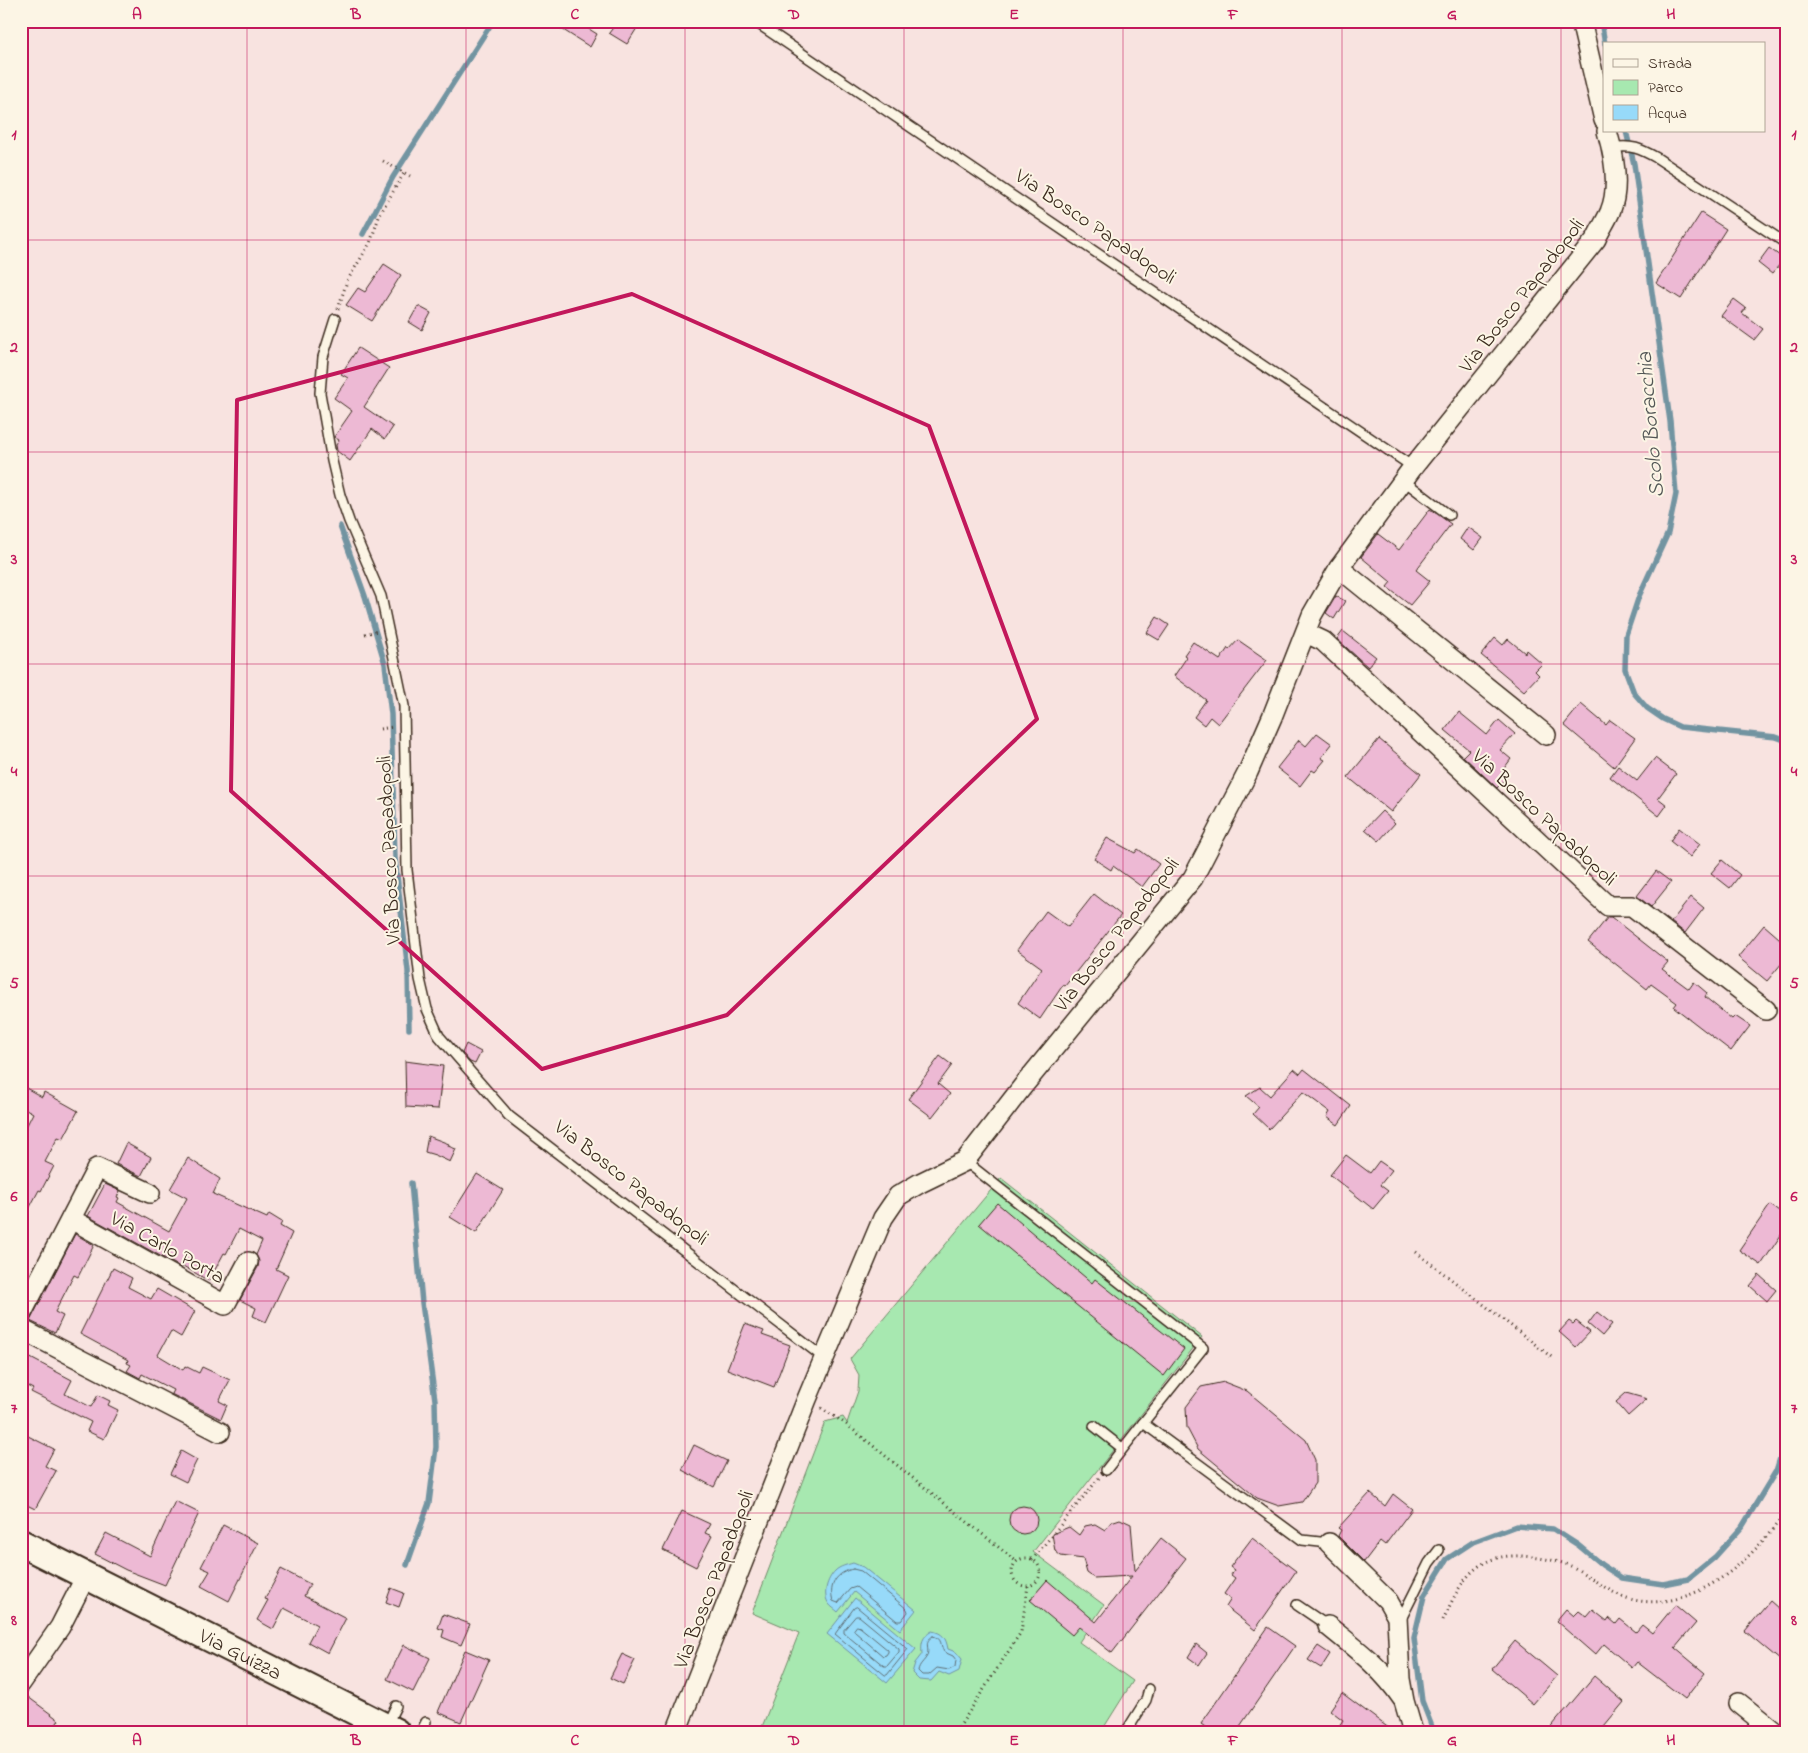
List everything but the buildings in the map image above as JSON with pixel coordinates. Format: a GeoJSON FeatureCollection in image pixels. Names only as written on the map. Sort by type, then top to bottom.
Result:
{"type":"FeatureCollection","features":[{"type":"Feature","properties":{"kind":"main road","name":"Via Guizza"},"geometry":{"type":"LineString","coordinates":[[21,1543],[392,1722]]}},
{"type":"Feature","properties":{"kind":"street"},"geometry":{"type":"LineString","coordinates":[[1581,21],[1603,116]]}},
{"type":"Feature","properties":{"kind":"street","name":"Via Bosco Papadopoli"},"geometry":{"type":"LineString","coordinates":[[676,1732],[806,1400],[882,1218],[898,1196],[920,1182],[965,1161],[1023,1086],[1192,878],[1248,772],[1320,599],[1339,568],[1408,474],[1596,239],[1611,210],[1615,187],[1614,142]]}},
{"type":"Feature","properties":{"kind":"street"},"geometry":{"type":"LineString","coordinates":[[1339,568],[1546,735]]}},
{"type":"Feature","properties":{"kind":"street","name":"Via Bosco Papadopoli"},"geometry":{"type":"LineString","coordinates":[[1306,633],[1323,641],[1608,906],[1632,906],[1766,1010]]}},
{"type":"Feature","properties":{"kind":"street","name":"Via Carlo Porta"},"geometry":{"type":"LineString","coordinates":[[21,1315],[97,1168],[150,1193]]}},
{"type":"Feature","properties":{"kind":"street","name":"Via Carlo Porta"},"geometry":{"type":"LineString","coordinates":[[71,1219],[225,1305],[248,1262]]}},
{"type":"Feature","properties":{"kind":"street"},"geometry":{"type":"LineString","coordinates":[[21,1329],[220,1432]]}},
{"type":"Feature","properties":{"kind":"street"},"geometry":{"type":"LineString","coordinates":[[1329,1543],[1388,1601],[1396,1617],[1400,1679],[1413,1732]]}},
{"type":"Feature","properties":{"kind":"street"},"geometry":{"type":"LineString","coordinates":[[21,1683],[60,1627],[102,1582]]}},
{"type":"Feature","properties":{"kind":"street"},"geometry":{"type":"LineString","coordinates":[[1328,1626],[1375,1664],[1404,1701]]}},
{"type":"Feature","properties":{"kind":"street"},"geometry":{"type":"LineString","coordinates":[[1739,1703],[1762,1728]]}},
{"type":"Feature","properties":{"kind":"street"},"geometry":{"type":"LineString","coordinates":[[1780,1732],[1787,1724]]}},
{"type":"Feature","properties":{"kind":"lane","name":"Via Bosco Papadopoli"},"geometry":{"type":"LineString","coordinates":[[754,21],[1408,474]]}},
{"type":"Feature","properties":{"kind":"lane"},"geometry":{"type":"LineString","coordinates":[[1614,142],[1637,148],[1658,158],[1787,244]]}},
{"type":"Feature","properties":{"kind":"lane","name":"Via Bosco Papadopoli"},"geometry":{"type":"LineString","coordinates":[[335,319],[323,357],[320,393],[340,495],[381,596],[404,706],[407,870],[420,979],[427,1009],[439,1036],[509,1116],[824,1358]]}},
{"type":"Feature","properties":{"kind":"lane"},"geometry":{"type":"LineString","coordinates":[[1408,474],[1449,515]]}},
{"type":"Feature","properties":{"kind":"lane"},"geometry":{"type":"LineString","coordinates":[[965,1161],[1203,1348],[1106,1470]]}},
{"type":"Feature","properties":{"kind":"lane"},"geometry":{"type":"LineString","coordinates":[[1143,1423],[1302,1540],[1329,1543]]}},
{"type":"Feature","properties":{"kind":"lane"},"geometry":{"type":"LineString","coordinates":[[1094,1426],[1122,1448]]}},
{"type":"Feature","properties":{"kind":"lane"},"geometry":{"type":"LineString","coordinates":[[1397,1628],[1429,1563],[1439,1550]]}},
{"type":"Feature","properties":{"kind":"lane"},"geometry":{"type":"LineString","coordinates":[[1297,1605],[1328,1626]]}},
{"type":"Feature","properties":{"kind":"lane"},"geometry":{"type":"LineString","coordinates":[[1126,1732],[1146,1700],[1148,1689]]}},
{"type":"Feature","properties":{"kind":"lane"},"geometry":{"type":"LineString","coordinates":[[421,1732],[426,1722]]}},
{"type":"Feature","properties":{"kind":"path"},"geometry":{"type":"LineString","coordinates":[[383,161],[410,176]]}},
{"type":"Feature","properties":{"kind":"path"},"geometry":{"type":"LineString","coordinates":[[335,319],[347,281],[370,243],[380,214],[404,173]]}},
{"type":"Feature","properties":{"kind":"path"},"geometry":{"type":"LineString","coordinates":[[365,634],[370,633]]}},
{"type":"Feature","properties":{"kind":"path"},"geometry":{"type":"LineString","coordinates":[[380,729],[387,728]]}},
{"type":"Feature","properties":{"kind":"path"},"geometry":{"type":"LineString","coordinates":[[1416,1252],[1554,1360]]}},
{"type":"Feature","properties":{"kind":"path"},"geometry":{"type":"LineString","coordinates":[[806,1400],[846,1424],[1017,1562]]}},
{"type":"Feature","properties":{"kind":"path"},"geometry":{"type":"LineString","coordinates":[[1032,1560],[1106,1470]]}},
{"type":"Feature","properties":{"kind":"path"},"geometry":{"type":"LineString","coordinates":[[1443,1620],[1463,1581],[1476,1567],[1495,1558],[1515,1555],[1552,1560],[1572,1567],[1612,1592],[1638,1601],[1659,1602],[1694,1594],[1721,1578],[1753,1553],[1787,1509]]}},
{"type":"Feature","properties":{"kind":"path"},"geometry":{"type":"LineString","coordinates":[[1022,1559],[1032,1560],[1038,1564],[1040,1574],[1035,1582],[1028,1586],[1022,1585],[1014,1578],[1013,1572],[1017,1562],[1022,1559]]}},
{"type":"Feature","properties":{"kind":"path"},"geometry":{"type":"LineString","coordinates":[[956,1732],[1021,1632],[1028,1586]]}},
{"type":"Feature","properties":{"kind":"highlighted area"},"geometry":{"type":"Polygon","coordinates":[[[632,294],[929,426],[1037,719],[727,1015],[542,1069],[231,791],[237,400],[632,294]]]}},
{"type":"Feature","properties":{"kind":"green space"},"geometry":{"type":"Polygon","coordinates":[[[1001,1178],[1202,1337],[1033,1552],[1104,1605],[1079,1642],[1133,1681],[1101,1732],[760,1732],[799,1633],[752,1613],[825,1422],[843,1417],[847,1423],[858,1391],[859,1375],[850,1359],[1001,1178]]]}},
{"type":"Feature","properties":{"kind":"water"},"geometry":{"type":"Polygon","coordinates":[[[853,1563],[863,1567],[916,1610],[900,1630],[854,1592],[838,1612],[829,1604],[826,1596],[826,1587],[832,1574],[837,1569],[853,1563]]]}},
{"type":"Feature","properties":{"kind":"water"},"geometry":{"type":"Polygon","coordinates":[[[855,1598],[916,1649],[887,1683],[827,1634],[855,1598]]]}},
{"type":"Feature","properties":{"kind":"water"},"geometry":{"type":"Polygon","coordinates":[[[932,1631],[939,1633],[945,1639],[948,1649],[956,1652],[962,1659],[959,1671],[949,1676],[939,1672],[931,1681],[919,1680],[912,1673],[915,1663],[922,1654],[923,1640],[932,1631]]]}},
{"type":"Feature","properties":{"kind":"waterway"},"geometry":{"type":"LineString","coordinates":[[363,234],[393,177],[493,21]]}},
{"type":"Feature","properties":{"kind":"waterway","name":"Scolo Boracchia"},"geometry":{"type":"LineString","coordinates":[[1601,21],[1605,42]]}},
{"type":"Feature","properties":{"kind":"waterway","name":"Scolo Boracchia"},"geometry":{"type":"LineString","coordinates":[[1626,132],[1634,164],[1670,421],[1676,494],[1668,533],[1639,596],[1626,635],[1625,669],[1634,693],[1647,708],[1663,719],[1680,727],[1776,737],[1787,741]]}},
{"type":"Feature","properties":{"kind":"waterway"},"geometry":{"type":"LineString","coordinates":[[340,526],[365,596],[385,664],[391,714],[395,858],[408,971],[409,1029]]}},
{"type":"Feature","properties":{"kind":"waterway"},"geometry":{"type":"LineString","coordinates":[[407,1565],[429,1503],[436,1447],[435,1400],[422,1303],[411,1183]]}},
{"type":"Feature","properties":{"kind":"waterway","name":"Scolo Boracchia"},"geometry":{"type":"LineString","coordinates":[[1434,1732],[1422,1701],[1414,1638],[1424,1596],[1447,1559],[1473,1542],[1516,1526],[1553,1529],[1622,1578],[1663,1584],[1688,1579],[1715,1557],[1742,1527],[1776,1471],[1787,1436]]}}]}
